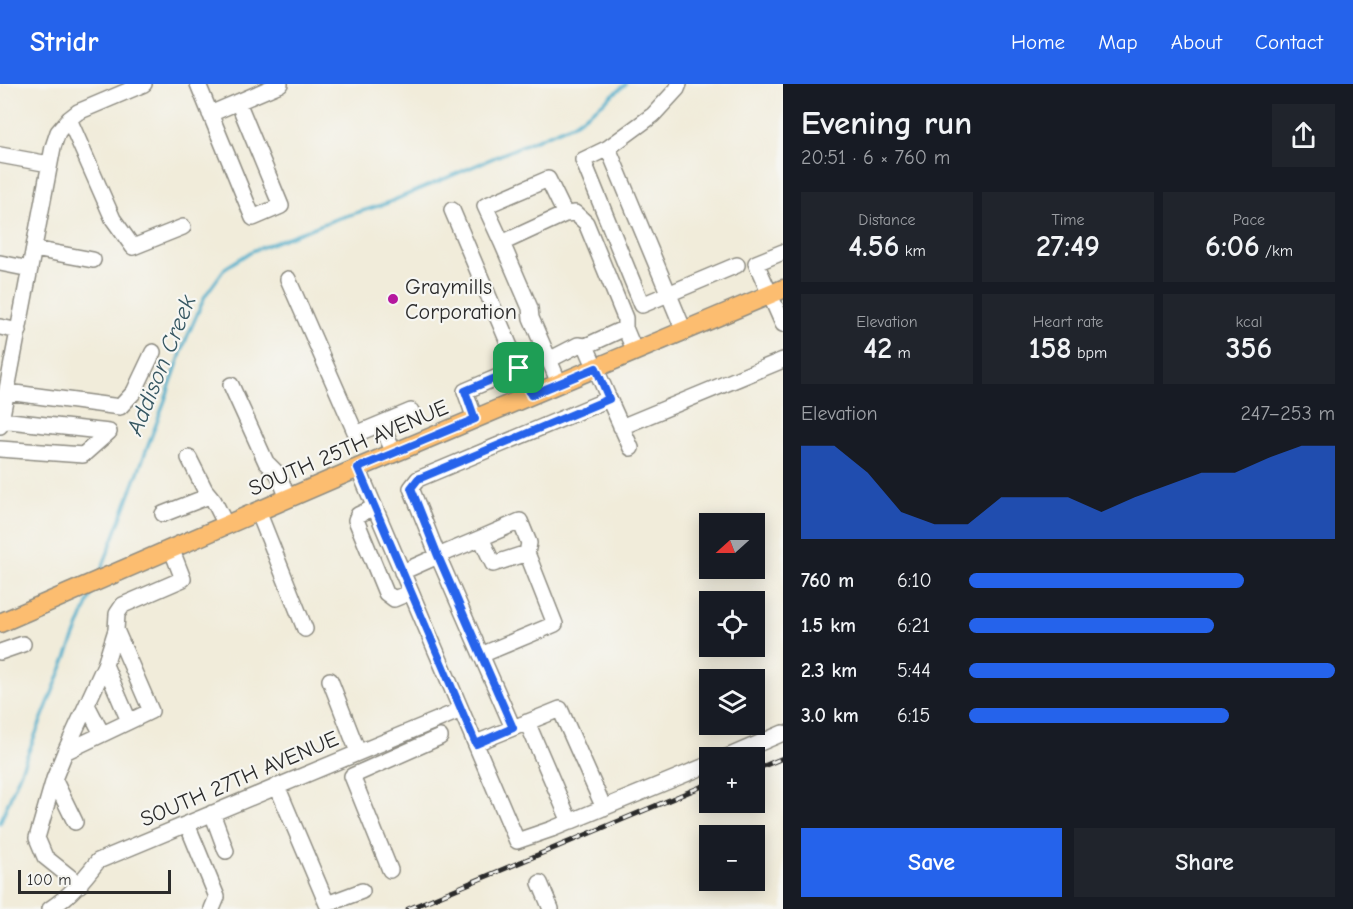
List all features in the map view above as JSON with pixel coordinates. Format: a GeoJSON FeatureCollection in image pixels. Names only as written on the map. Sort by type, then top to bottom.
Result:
{"type":"FeatureCollection","features":[{"type":"Feature","properties":{"kind":"main road","name":"SOUTH 25TH AVENUE"},"geometry":{"type":"LineString","coordinates":[[0,623],[358,468],[777,292]]}},
{"type":"Feature","properties":{"kind":"street"},"geometry":{"type":"LineString","coordinates":[[0,449],[83,455],[109,432],[1,423],[49,164],[58,132],[69,118],[81,111],[144,84]]}},
{"type":"Feature","properties":{"kind":"street"},"geometry":{"type":"LineString","coordinates":[[210,114],[280,84]]}},
{"type":"Feature","properties":{"kind":"street"},"geometry":{"type":"LineString","coordinates":[[679,84],[653,115],[608,148],[583,160],[642,305],[737,265]]}},
{"type":"Feature","properties":{"kind":"street"},"geometry":{"type":"LineString","coordinates":[[202,85],[210,114],[253,218],[281,206],[238,102]]}},
{"type":"Feature","properties":{"kind":"street"},"geometry":{"type":"LineString","coordinates":[[69,118],[113,219],[133,247],[183,226]]}},
{"type":"Feature","properties":{"kind":"street"},"geometry":{"type":"LineString","coordinates":[[608,148],[684,331]]}},
{"type":"Feature","properties":{"kind":"street"},"geometry":{"type":"LineString","coordinates":[[0,154],[49,164]]}},
{"type":"Feature","properties":{"kind":"street"},"geometry":{"type":"LineString","coordinates":[[559,384],[531,318],[530,308],[485,206],[548,179],[565,214]]}},
{"type":"Feature","properties":{"kind":"street"},"geometry":{"type":"LineString","coordinates":[[452,210],[531,395]]}},
{"type":"Feature","properties":{"kind":"street"},"geometry":{"type":"LineString","coordinates":[[502,243],[565,214],[575,213],[586,223],[625,318],[625,328],[635,352]]}},
{"type":"Feature","properties":{"kind":"street"},"geometry":{"type":"LineString","coordinates":[[34,249],[93,260]]}},
{"type":"Feature","properties":{"kind":"street"},"geometry":{"type":"LineString","coordinates":[[783,252],[756,263],[777,292],[783,324]]}},
{"type":"Feature","properties":{"kind":"street"},"geometry":{"type":"LineString","coordinates":[[0,263],[30,269]]}},
{"type":"Feature","properties":{"kind":"street"},"geometry":{"type":"LineString","coordinates":[[288,279],[356,434],[411,411]]}},
{"type":"Feature","properties":{"kind":"street"},"geometry":{"type":"LineString","coordinates":[[0,327],[18,331]]}},
{"type":"Feature","properties":{"kind":"street"},"geometry":{"type":"LineString","coordinates":[[549,360],[578,345],[586,346],[625,328]]}},
{"type":"Feature","properties":{"kind":"street"},"geometry":{"type":"LineString","coordinates":[[586,346],[631,448]]}},
{"type":"Feature","properties":{"kind":"street"},"geometry":{"type":"LineString","coordinates":[[7,392],[120,407],[134,392],[153,352]]}},
{"type":"Feature","properties":{"kind":"street"},"geometry":{"type":"LineString","coordinates":[[621,427],[783,360]]}},
{"type":"Feature","properties":{"kind":"street"},"geometry":{"type":"LineString","coordinates":[[475,419],[465,391],[519,368]]}},
{"type":"Feature","properties":{"kind":"street"},"geometry":{"type":"LineString","coordinates":[[231,385],[266,462],[278,474],[288,498]]}},
{"type":"Feature","properties":{"kind":"street"},"geometry":{"type":"LineString","coordinates":[[570,822],[481,655],[411,488],[418,479],[609,399]]}},
{"type":"Feature","properties":{"kind":"street"},"geometry":{"type":"LineString","coordinates":[[381,424],[394,453]]}},
{"type":"Feature","properties":{"kind":"street"},"geometry":{"type":"LineString","coordinates":[[189,458],[226,525]]}},
{"type":"Feature","properties":{"kind":"street"},"geometry":{"type":"LineString","coordinates":[[358,468],[517,841],[570,822],[699,769]]}},
{"type":"Feature","properties":{"kind":"street"},"geometry":{"type":"LineString","coordinates":[[163,514],[209,496]]}},
{"type":"Feature","properties":{"kind":"street"},"geometry":{"type":"LineString","coordinates":[[375,507],[358,514],[356,520],[386,593],[394,599],[411,592]]}},
{"type":"Feature","properties":{"kind":"street"},"geometry":{"type":"LineString","coordinates":[[258,511],[305,629]]}},
{"type":"Feature","properties":{"kind":"street"},"geometry":{"type":"LineString","coordinates":[[402,572],[520,521],[529,543],[527,553],[555,624],[481,655]]}},
{"type":"Feature","properties":{"kind":"street"},"geometry":{"type":"LineString","coordinates":[[481,538],[493,564],[527,553]]}},
{"type":"Feature","properties":{"kind":"street"},"geometry":{"type":"LineString","coordinates":[[80,885],[45,857],[36,838],[54,779],[105,665],[116,630],[117,614],[123,605],[183,579],[171,548]]}},
{"type":"Feature","properties":{"kind":"street"},"geometry":{"type":"LineString","coordinates":[[65,752],[151,711],[116,630]]}},
{"type":"Feature","properties":{"kind":"street"},"geometry":{"type":"LineString","coordinates":[[0,652],[23,644]]}},
{"type":"Feature","properties":{"kind":"street"},"geometry":{"type":"LineString","coordinates":[[105,665],[129,721]]}},
{"type":"Feature","properties":{"kind":"street"},"geometry":{"type":"LineString","coordinates":[[330,680],[361,751],[373,767]]}},
{"type":"Feature","properties":{"kind":"street"},"geometry":{"type":"LineString","coordinates":[[87,705],[102,734]]}},
{"type":"Feature","properties":{"kind":"street"},"geometry":{"type":"LineString","coordinates":[[476,744],[560,708],[604,808]]}},
{"type":"Feature","properties":{"kind":"street","name":"SOUTH 27TH AVENUE"},"geometry":{"type":"LineString","coordinates":[[50,909],[80,885],[98,861],[461,710]]}},
{"type":"Feature","properties":{"kind":"street"},"geometry":{"type":"LineString","coordinates":[[751,747],[783,733]]}},
{"type":"Feature","properties":{"kind":"street"},"geometry":{"type":"LineString","coordinates":[[390,870],[352,776],[440,737]]}},
{"type":"Feature","properties":{"kind":"street"},"geometry":{"type":"LineString","coordinates":[[54,779],[75,822]]}},
{"type":"Feature","properties":{"kind":"street"},"geometry":{"type":"LineString","coordinates":[[277,786],[327,904],[362,891]]}},
{"type":"Feature","properties":{"kind":"street"},"geometry":{"type":"LineString","coordinates":[[212,813],[226,851]]}},
{"type":"Feature","properties":{"kind":"street"},"geometry":{"type":"LineString","coordinates":[[187,824],[217,905]]}},
{"type":"Feature","properties":{"kind":"street"},"geometry":{"type":"LineString","coordinates":[[540,883],[551,909]]}},
{"type":"Feature","properties":{"kind":"waterway","name":"Addison Creek"},"geometry":{"type":"LineString","coordinates":[[101,571],[185,342],[205,296],[225,268],[252,251],[336,219],[385,204],[573,124],[626,84]]}},
{"type":"Feature","properties":{"kind":"waterway","name":"Addison Creek"},"geometry":{"type":"LineString","coordinates":[[0,823],[93,591]]}},
{"type":"Feature","properties":{"kind":"railway"},"geometry":{"type":"LineString","coordinates":[[765,765],[783,758]]}},
{"type":"Feature","properties":{"kind":"railway"},"geometry":{"type":"LineString","coordinates":[[408,909],[699,788]]}},
{"type":"Feature","properties":{"kind":"place","name":"Graymills Corporation"},"geometry":{"type":"Point","coordinates":[393,299]}},
{"type":"Feature","properties":{"kind":"route"},"geometry":{"type":"LineString","coordinates":[[519,368],[531,395],[596,368],[609,399],[418,479],[411,488],[513,728],[476,744],[358,468],[475,419],[465,391],[519,368]]}}]}
